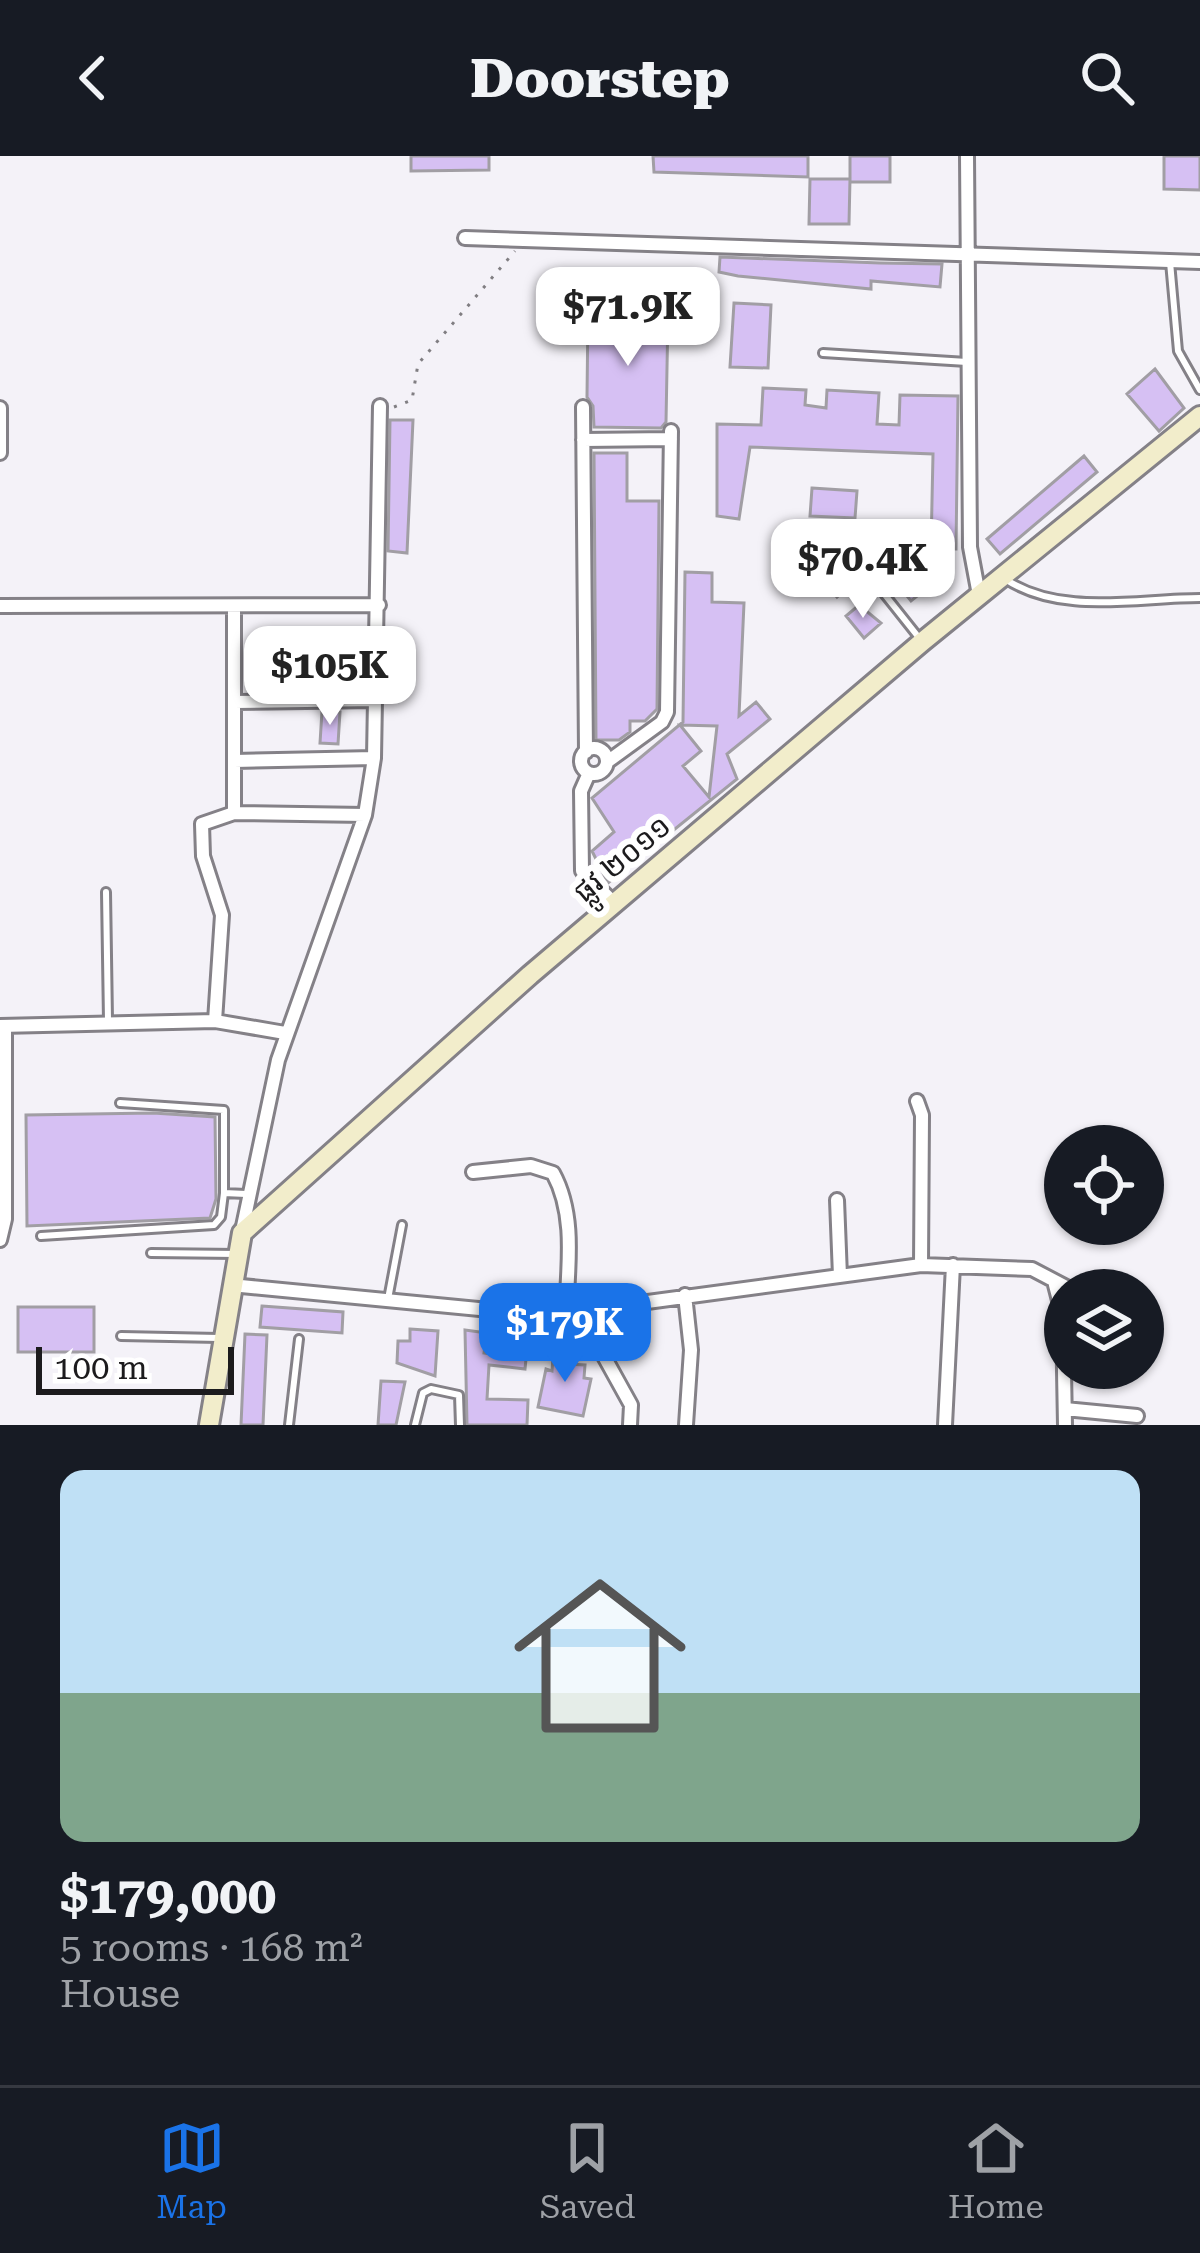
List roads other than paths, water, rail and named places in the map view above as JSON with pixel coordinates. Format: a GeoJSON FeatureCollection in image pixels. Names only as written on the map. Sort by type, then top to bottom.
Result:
{"type":"FeatureCollection","features":[{"type":"Feature","properties":{"kind":"main road","name":"ផ្លូវ ២០១១"},"geometry":{"type":"LineString","coordinates":[[242,1233],[615,904],[922,642],[1200,416]]}},
{"type":"Feature","properties":{"kind":"main road"},"geometry":{"type":"LineString","coordinates":[[209,1425],[242,1233]]}},
{"type":"Feature","properties":{"kind":"street"},"geometry":{"type":"LineString","coordinates":[[968,156],[970,547],[979,595]]}},
{"type":"Feature","properties":{"kind":"street"},"geometry":{"type":"LineString","coordinates":[[465,238],[1200,262]]}},
{"type":"Feature","properties":{"kind":"street"},"geometry":{"type":"LineString","coordinates":[[583,407],[586,752],[581,763],[589,773]]}},
{"type":"Feature","properties":{"kind":"street"},"geometry":{"type":"LineString","coordinates":[[0,408],[0,453]]}},
{"type":"Feature","properties":{"kind":"street"},"geometry":{"type":"LineString","coordinates":[[242,1233],[246,1194],[285,1034],[365,815],[374,758],[381,408]]}},
{"type":"Feature","properties":{"kind":"street"},"geometry":{"type":"LineString","coordinates":[[583,440],[671,435],[667,712],[662,722],[607,762],[601,772],[589,773]]}},
{"type":"Feature","properties":{"kind":"street"},"geometry":{"type":"LineString","coordinates":[[0,606],[379,605]]}},
{"type":"Feature","properties":{"kind":"street"},"geometry":{"type":"LineString","coordinates":[[234,606],[234,813]]}},
{"type":"Feature","properties":{"kind":"street"},"geometry":{"type":"LineString","coordinates":[[234,702],[375,700]]}},
{"type":"Feature","properties":{"kind":"street"},"geometry":{"type":"LineString","coordinates":[[586,752],[602,751],[607,762]]}},
{"type":"Feature","properties":{"kind":"street"},"geometry":{"type":"LineString","coordinates":[[234,760],[374,758]]}},
{"type":"Feature","properties":{"kind":"street"},"geometry":{"type":"LineString","coordinates":[[589,773],[581,791],[582,871],[615,904]]}},
{"type":"Feature","properties":{"kind":"street"},"geometry":{"type":"LineString","coordinates":[[215,1021],[222,915],[206,871],[200,830],[205,822],[234,813],[365,815]]}},
{"type":"Feature","properties":{"kind":"street"},"geometry":{"type":"LineString","coordinates":[[0,1240],[5,1220],[2,1026],[215,1021],[285,1034]]}},
{"type":"Feature","properties":{"kind":"street"},"geometry":{"type":"LineString","coordinates":[[917,1101],[922,1115],[921,1265]]}},
{"type":"Feature","properties":{"kind":"street"},"geometry":{"type":"LineString","coordinates":[[473,1172],[531,1166],[553,1173],[561,1188],[569,1236],[566,1312]]}},
{"type":"Feature","properties":{"kind":"street"},"geometry":{"type":"LineString","coordinates":[[837,1200],[840,1276]]}},
{"type":"Feature","properties":{"kind":"street"},"geometry":{"type":"LineString","coordinates":[[232,1285],[566,1312],[921,1265],[1032,1269],[1044,1278]]}},
{"type":"Feature","properties":{"kind":"street"},"geometry":{"type":"LineString","coordinates":[[945,1425],[952,1265]]}},
{"type":"Feature","properties":{"kind":"street"},"geometry":{"type":"LineString","coordinates":[[685,1295],[691,1351],[686,1425]]}},
{"type":"Feature","properties":{"kind":"street"},"geometry":{"type":"LineString","coordinates":[[593,1308],[600,1349],[631,1405],[630,1425]]}},
{"type":"Feature","properties":{"kind":"street"},"geometry":{"type":"LineString","coordinates":[[1065,1389],[1065,1425]]}},
{"type":"Feature","properties":{"kind":"street"},"geometry":{"type":"LineString","coordinates":[[1065,1409],[1137,1416]]}},
{"type":"Feature","properties":{"kind":"lane"},"geometry":{"type":"LineString","coordinates":[[1170,262],[1178,351],[1200,390]]}},
{"type":"Feature","properties":{"kind":"lane"},"geometry":{"type":"LineString","coordinates":[[824,353],[967,362]]}},
{"type":"Feature","properties":{"kind":"lane"},"geometry":{"type":"LineString","coordinates":[[836,532],[922,642]]}},
{"type":"Feature","properties":{"kind":"lane"},"geometry":{"type":"LineString","coordinates":[[1005,579],[1027,594],[1065,602],[1200,598]]}},
{"type":"Feature","properties":{"kind":"lane"},"geometry":{"type":"LineString","coordinates":[[106,892],[107,1024]]}},
{"type":"Feature","properties":{"kind":"lane"},"geometry":{"type":"LineString","coordinates":[[41,1236],[214,1225],[221,1217],[224,1110],[120,1103]]}},
{"type":"Feature","properties":{"kind":"lane"},"geometry":{"type":"LineString","coordinates":[[224,1192],[246,1194]]}},
{"type":"Feature","properties":{"kind":"lane"},"geometry":{"type":"LineString","coordinates":[[387,1301],[402,1226]]}},
{"type":"Feature","properties":{"kind":"lane"},"geometry":{"type":"LineString","coordinates":[[151,1253],[237,1255]]}},
{"type":"Feature","properties":{"kind":"lane"},"geometry":{"type":"LineString","coordinates":[[121,1336],[223,1339]]}},
{"type":"Feature","properties":{"kind":"lane"},"geometry":{"type":"LineString","coordinates":[[289,1425],[299,1339]]}},
{"type":"Feature","properties":{"kind":"lane"},"geometry":{"type":"LineString","coordinates":[[415,1425],[423,1393],[431,1389],[459,1395],[460,1425]]}}]}
